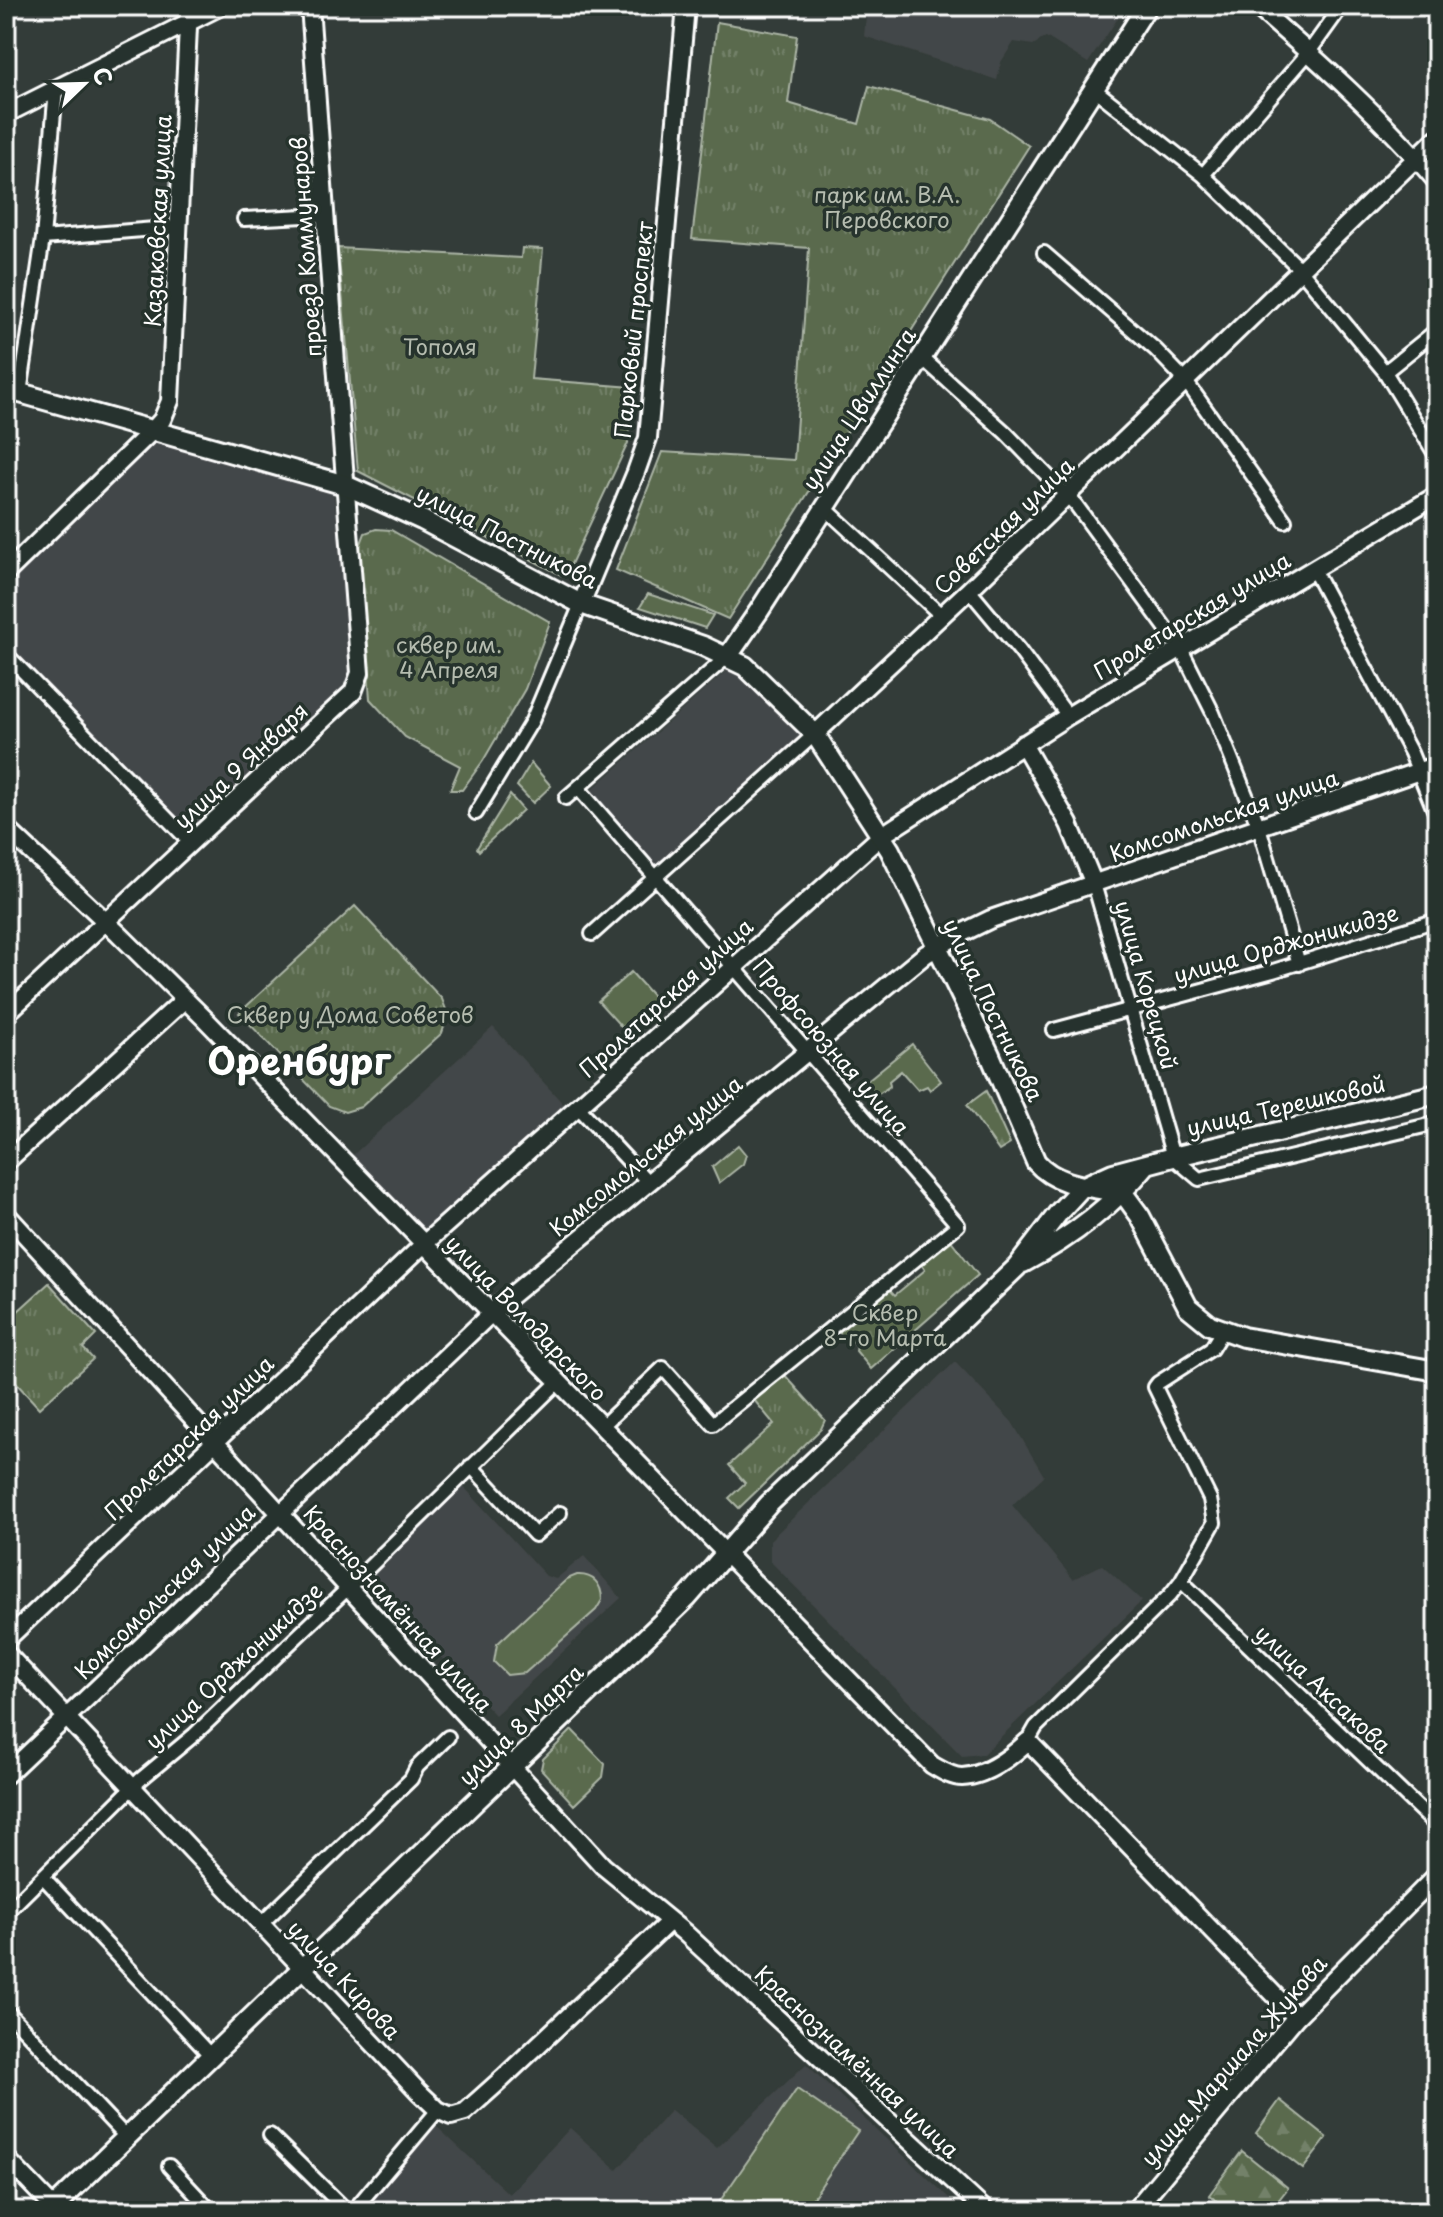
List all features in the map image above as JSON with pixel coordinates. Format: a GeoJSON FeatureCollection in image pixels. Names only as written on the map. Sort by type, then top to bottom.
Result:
{"type":"FeatureCollection","features":[{"type":"Feature","properties":{"kind":"main road"},"geometry":{"type":"LineString","coordinates":[[6,114],[189,14],[221,6]]}},
{"type":"Feature","properties":{"kind":"main road","name":"проезд Коммунаров"},"geometry":{"type":"LineString","coordinates":[[310,6],[345,485]]}},
{"type":"Feature","properties":{"kind":"main road","name":"Парковый проспект"},"geometry":{"type":"LineString","coordinates":[[581,604],[648,438],[686,6]]}},
{"type":"Feature","properties":{"kind":"main road","name":"улица Цвиллинга"},"geometry":{"type":"LineString","coordinates":[[728,656],[1147,6]]}},
{"type":"Feature","properties":{"kind":"main road"},"geometry":{"type":"LineString","coordinates":[[1256,6],[1309,52],[1417,158],[1437,182]]}},
{"type":"Feature","properties":{"kind":"main road","name":"Казаковская улица"},"geometry":{"type":"LineString","coordinates":[[6,573],[152,431],[162,420],[170,401],[189,14]]}},
{"type":"Feature","properties":{"kind":"main road","name":"Советская улица"},"geometry":{"type":"LineString","coordinates":[[815,734],[942,616],[1437,138]]}},
{"type":"Feature","properties":{"kind":"main road","name":"улица Постникова"},"geometry":{"type":"LineString","coordinates":[[13,391],[345,485],[422,520],[581,604],[728,656],[755,675],[815,734],[881,836],[990,1055],[1036,1162],[1043,1169],[1082,1187],[1123,1193]]}},
{"type":"Feature","properties":{"kind":"main road","name":"улица 9 Января"},"geometry":{"type":"LineString","coordinates":[[6,1014],[353,692],[360,673],[345,485]]}},
{"type":"Feature","properties":{"kind":"main road","name":"Пролетарская улица"},"geometry":{"type":"LineString","coordinates":[[6,1640],[424,1244],[881,836],[1068,716],[1437,495]]}},
{"type":"Feature","properties":{"kind":"main road","name":"улица Корецкой"},"geometry":{"type":"LineString","coordinates":[[1023,744],[1069,824],[1094,884]]}},
{"type":"Feature","properties":{"kind":"main road","name":"Комсомольская улица"},"geometry":{"type":"LineString","coordinates":[[6,1775],[491,1314],[936,947],[991,919],[1437,765]]}},
{"type":"Feature","properties":{"kind":"main road","name":"улица Володарского"},"geometry":{"type":"LineString","coordinates":[[6,828],[185,999],[932,1765],[961,1777],[976,1774],[1016,1752],[1028,1741]]}},
{"type":"Feature","properties":{"kind":"main road"},"geometry":{"type":"LineString","coordinates":[[6,1162],[185,999]]}},
{"type":"Feature","properties":{"kind":"main road","name":"улица Терешковой"},"geometry":{"type":"LineString","coordinates":[[1082,1187],[1113,1173],[1173,1157],[1437,1094]]}},
{"type":"Feature","properties":{"kind":"main road"},"geometry":{"type":"LineString","coordinates":[[1123,1193],[1146,1165]]}},
{"type":"Feature","properties":{"kind":"main road"},"geometry":{"type":"LineString","coordinates":[[1113,1173],[1140,1216],[1188,1307],[1200,1319],[1222,1331],[1437,1371]]}},
{"type":"Feature","properties":{"kind":"main road","name":"улица 8 Марта"},"geometry":{"type":"LineString","coordinates":[[54,2210],[687,1598],[769,1504],[1017,1267],[1082,1187]]}},
{"type":"Feature","properties":{"kind":"main road","name":"улица 8 Марта"},"geometry":{"type":"LineString","coordinates":[[1017,1267],[1058,1243],[1123,1193]]}},
{"type":"Feature","properties":{"kind":"main road","name":"Краснознамённая улица"},"geometry":{"type":"LineString","coordinates":[[6,1214],[603,1866],[670,1921],[986,2211]]}},
{"type":"Feature","properties":{"kind":"main road","name":"улица Кирова"},"geometry":{"type":"LineString","coordinates":[[6,1653],[438,2110]]}},
{"type":"Feature","properties":{"kind":"main road"},"geometry":{"type":"LineString","coordinates":[[1028,1741],[1296,2017]]}},
{"type":"Feature","properties":{"kind":"main road","name":"улица Маршала Жукова"},"geometry":{"type":"LineString","coordinates":[[1134,2211],[1296,2017],[1437,1875]]}},
{"type":"Feature","properties":{"kind":"main road"},"geometry":{"type":"LineString","coordinates":[[438,2110],[451,2116],[465,2112],[670,1921]]}},
{"type":"Feature","properties":{"kind":"main road"},"geometry":{"type":"LineString","coordinates":[[6,2158],[54,2210]]}},
{"type":"Feature","properties":{"kind":"street"},"geometry":{"type":"LineString","coordinates":[[1203,175],[1309,52],[1342,6]]}},
{"type":"Feature","properties":{"kind":"street"},"geometry":{"type":"LineString","coordinates":[[13,391],[43,238],[56,89]]}},
{"type":"Feature","properties":{"kind":"street"},"geometry":{"type":"LineString","coordinates":[[1094,89],[1203,175],[1300,269],[1385,372],[1437,457]]}},
{"type":"Feature","properties":{"kind":"street"},"geometry":{"type":"LineString","coordinates":[[244,219],[325,215]]}},
{"type":"Feature","properties":{"kind":"street"},"geometry":{"type":"LineString","coordinates":[[43,238],[180,227]]}},
{"type":"Feature","properties":{"kind":"street"},"geometry":{"type":"LineString","coordinates":[[1044,253],[1146,341],[1185,380],[1285,521]]}},
{"type":"Feature","properties":{"kind":"street"},"geometry":{"type":"LineString","coordinates":[[1385,372],[1437,330]]}},
{"type":"Feature","properties":{"kind":"street"},"geometry":{"type":"LineString","coordinates":[[921,357],[1006,433],[1067,495],[1181,649],[1218,725],[1259,827],[1299,964]]}},
{"type":"Feature","properties":{"kind":"street"},"geometry":{"type":"LineString","coordinates":[[824,507],[942,616]]}},
{"type":"Feature","properties":{"kind":"street"},"geometry":{"type":"LineString","coordinates":[[1313,569],[1420,771],[1437,817]]}},
{"type":"Feature","properties":{"kind":"street"},"geometry":{"type":"LineString","coordinates":[[969,590],[1068,716]]}},
{"type":"Feature","properties":{"kind":"street","name":"Парковый проспект"},"geometry":{"type":"LineString","coordinates":[[476,813],[532,721],[581,604]]}},
{"type":"Feature","properties":{"kind":"street"},"geometry":{"type":"LineString","coordinates":[[6,654],[190,842]]}},
{"type":"Feature","properties":{"kind":"street","name":"улица Цвиллинга"},"geometry":{"type":"LineString","coordinates":[[566,798],[728,656]]}},
{"type":"Feature","properties":{"kind":"street","name":"Советская улица"},"geometry":{"type":"LineString","coordinates":[[592,934],[815,734]]}},
{"type":"Feature","properties":{"kind":"street","name":"Профсоюзная улица"},"geometry":{"type":"LineString","coordinates":[[578,788],[958,1225],[713,1424],[663,1368],[601,1427]]}},
{"type":"Feature","properties":{"kind":"street","name":"улица Корецкой"},"geometry":{"type":"LineString","coordinates":[[1094,884],[1173,1157]]}},
{"type":"Feature","properties":{"kind":"street","name":"улица Орджоникидзе"},"geometry":{"type":"LineString","coordinates":[[1054,1030],[1299,964],[1437,920]]}},
{"type":"Feature","properties":{"kind":"street"},"geometry":{"type":"LineString","coordinates":[[578,1107],[648,1182]]}},
{"type":"Feature","properties":{"kind":"street"},"geometry":{"type":"LineString","coordinates":[[1173,1157],[1199,1179],[1437,1123]]}},
{"type":"Feature","properties":{"kind":"street"},"geometry":{"type":"LineString","coordinates":[[1028,1741],[1036,1727],[1181,1581],[1211,1530],[1213,1508],[1155,1387],[1211,1349],[1222,1331]]}},
{"type":"Feature","properties":{"kind":"street","name":"улица Орджоникидзе"},"geometry":{"type":"LineString","coordinates":[[6,1913],[133,1788],[194,1735],[348,1588],[558,1382]]}},
{"type":"Feature","properties":{"kind":"street"},"geometry":{"type":"LineString","coordinates":[[471,1466],[535,1535],[560,1513]]}},
{"type":"Feature","properties":{"kind":"street","name":"улица Аксакова"},"geometry":{"type":"LineString","coordinates":[[1181,1581],[1437,1826]]}},
{"type":"Feature","properties":{"kind":"street"},"geometry":{"type":"LineString","coordinates":[[261,1924],[411,1779],[417,1767],[448,1737]]}},
{"type":"Feature","properties":{"kind":"street"},"geometry":{"type":"LineString","coordinates":[[43,1877],[212,2057]]}},
{"type":"Feature","properties":{"kind":"street"},"geometry":{"type":"LineString","coordinates":[[6,2010],[127,2138]]}},
{"type":"Feature","properties":{"kind":"street"},"geometry":{"type":"LineString","coordinates":[[270,2135],[350,2211],[438,2110]]}},
{"type":"Feature","properties":{"kind":"street"},"geometry":{"type":"LineString","coordinates":[[169,2166],[211,2211]]}},
{"type":"Feature","properties":{"kind":"shaded area"},"geometry":{"type":"Polygon","coordinates":[[[867,6],[1126,6],[1088,63],[1046,37],[1033,45],[1014,42],[1001,62],[997,80],[864,36],[867,6]]]}},
{"type":"Feature","properties":{"kind":"shaded area"},"geometry":{"type":"Polygon","coordinates":[[[152,439],[333,488],[355,666],[340,690],[189,834],[6,647],[6,584],[152,439]]]}},
{"type":"Feature","properties":{"kind":"shaded area"},"geometry":{"type":"Polygon","coordinates":[[[733,665],[807,736],[656,870],[589,792],[733,665]]]}},
{"type":"Feature","properties":{"kind":"shaded area"},"geometry":{"type":"Polygon","coordinates":[[[493,1027],[567,1108],[426,1233],[353,1155],[493,1027]]]}},
{"type":"Feature","properties":{"kind":"shaded area"},"geometry":{"type":"Polygon","coordinates":[[[955,1362],[1012,1422],[1044,1476],[1012,1505],[1073,1579],[1102,1565],[1142,1601],[983,1754],[962,1756],[770,1561],[770,1540],[955,1362]]]}},
{"type":"Feature","properties":{"kind":"shaded area"},"geometry":{"type":"Polygon","coordinates":[[[463,1486],[546,1576],[556,1579],[584,1556],[621,1598],[495,1715],[366,1577],[463,1486]]]}},
{"type":"Feature","properties":{"kind":"shaded area"},"geometry":{"type":"Polygon","coordinates":[[[806,2064],[963,2211],[361,2211],[435,2125],[509,2194],[570,2128],[617,2170],[671,2110],[717,2148],[806,2064]]]}},
{"type":"Feature","properties":{"kind":"green space","name":"парк им. В.А. Перовского"},"geometry":{"type":"Polygon","coordinates":[[[717,22],[797,36],[788,103],[859,124],[869,86],[990,119],[1029,146],[728,619],[616,570],[662,452],[794,460],[809,248],[692,239],[717,22]]]}},
{"type":"Feature","properties":{"kind":"green space","name":"Тополя"},"geometry":{"type":"Polygon","coordinates":[[[338,248],[521,258],[522,248],[543,249],[531,379],[632,387],[628,443],[565,577],[358,471],[338,248]]]}},
{"type":"Feature","properties":{"kind":"green space","name":"сквер им. 4 Апреля"},"geometry":{"type":"Polygon","coordinates":[[[376,529],[391,530],[550,622],[525,689],[483,761],[462,790],[450,790],[460,766],[405,737],[370,699],[359,549],[365,533],[376,529]]]}},
{"type":"Feature","properties":{"kind":"green space"},"geometry":{"type":"Polygon","coordinates":[[[648,594],[713,615],[705,628],[640,607],[648,594]]]}},
{"type":"Feature","properties":{"kind":"green space"},"geometry":{"type":"Polygon","coordinates":[[[531,763],[551,786],[533,803],[517,786],[531,763]]]}},
{"type":"Feature","properties":{"kind":"green space"},"geometry":{"type":"Polygon","coordinates":[[[510,795],[523,810],[479,851],[477,848],[510,795]]]}},
{"type":"Feature","properties":{"kind":"green space","name":"Сквер у Дома Советов"},"geometry":{"type":"Polygon","coordinates":[[[355,906],[442,999],[448,1015],[442,1033],[361,1107],[345,1112],[329,1106],[239,1013],[355,906]]]}},
{"type":"Feature","properties":{"kind":"green space"},"geometry":{"type":"Polygon","coordinates":[[[631,972],[659,1003],[671,996],[620,1041],[626,1032],[598,1001],[631,972]]]}},
{"type":"Feature","properties":{"kind":"green space"},"geometry":{"type":"Polygon","coordinates":[[[912,1044],[941,1081],[930,1090],[927,1086],[918,1090],[901,1071],[889,1081],[890,1086],[877,1095],[864,1083],[912,1044]]]}},
{"type":"Feature","properties":{"kind":"green space"},"geometry":{"type":"Polygon","coordinates":[[[986,1091],[1010,1144],[999,1151],[967,1105],[986,1091]]]}},
{"type":"Feature","properties":{"kind":"green space"},"geometry":{"type":"Polygon","coordinates":[[[738,1145],[746,1155],[743,1164],[719,1183],[712,1167],[738,1145]]]}},
{"type":"Feature","properties":{"kind":"green space","name":"Сквер 8-го Марта"},"geometry":{"type":"Polygon","coordinates":[[[950,1239],[978,1275],[871,1369],[856,1351],[857,1346],[847,1334],[842,1337],[837,1328],[889,1289],[895,1295],[925,1270],[921,1264],[950,1239]]]}},
{"type":"Feature","properties":{"kind":"green space"},"geometry":{"type":"Polygon","coordinates":[[[49,1283],[96,1335],[83,1348],[93,1359],[39,1408],[6,1372],[6,1322],[49,1283]]]}},
{"type":"Feature","properties":{"kind":"green space"},"geometry":{"type":"Polygon","coordinates":[[[783,1373],[825,1420],[821,1429],[739,1508],[729,1498],[745,1483],[729,1465],[774,1424],[754,1400],[783,1373]]]}},
{"type":"Feature","properties":{"kind":"green space"},"geometry":{"type":"Polygon","coordinates":[[[577,1575],[588,1576],[598,1585],[602,1600],[596,1610],[525,1673],[507,1675],[494,1662],[497,1644],[567,1579],[577,1575]]]}},
{"type":"Feature","properties":{"kind":"green space"},"geometry":{"type":"Polygon","coordinates":[[[572,1730],[605,1764],[603,1777],[574,1805],[541,1769],[543,1759],[572,1730]]]}},
{"type":"Feature","properties":{"kind":"green space"},"geometry":{"type":"Polygon","coordinates":[[[797,2089],[858,2131],[804,2211],[735,2211],[720,2201],[797,2089]]]}},
{"type":"Feature","properties":{"kind":"green space"},"geometry":{"type":"Polygon","coordinates":[[[1280,2100],[1327,2138],[1303,2169],[1256,2133],[1280,2100]]]}},
{"type":"Feature","properties":{"kind":"green space"},"geometry":{"type":"Polygon","coordinates":[[[1242,2151],[1288,2188],[1270,2211],[1230,2211],[1209,2195],[1242,2151]]]}},
{"type":"Feature","properties":{"kind":"district","name":"Оренбург"},"geometry":{"type":"Point","coordinates":[299,1062]}}]}
